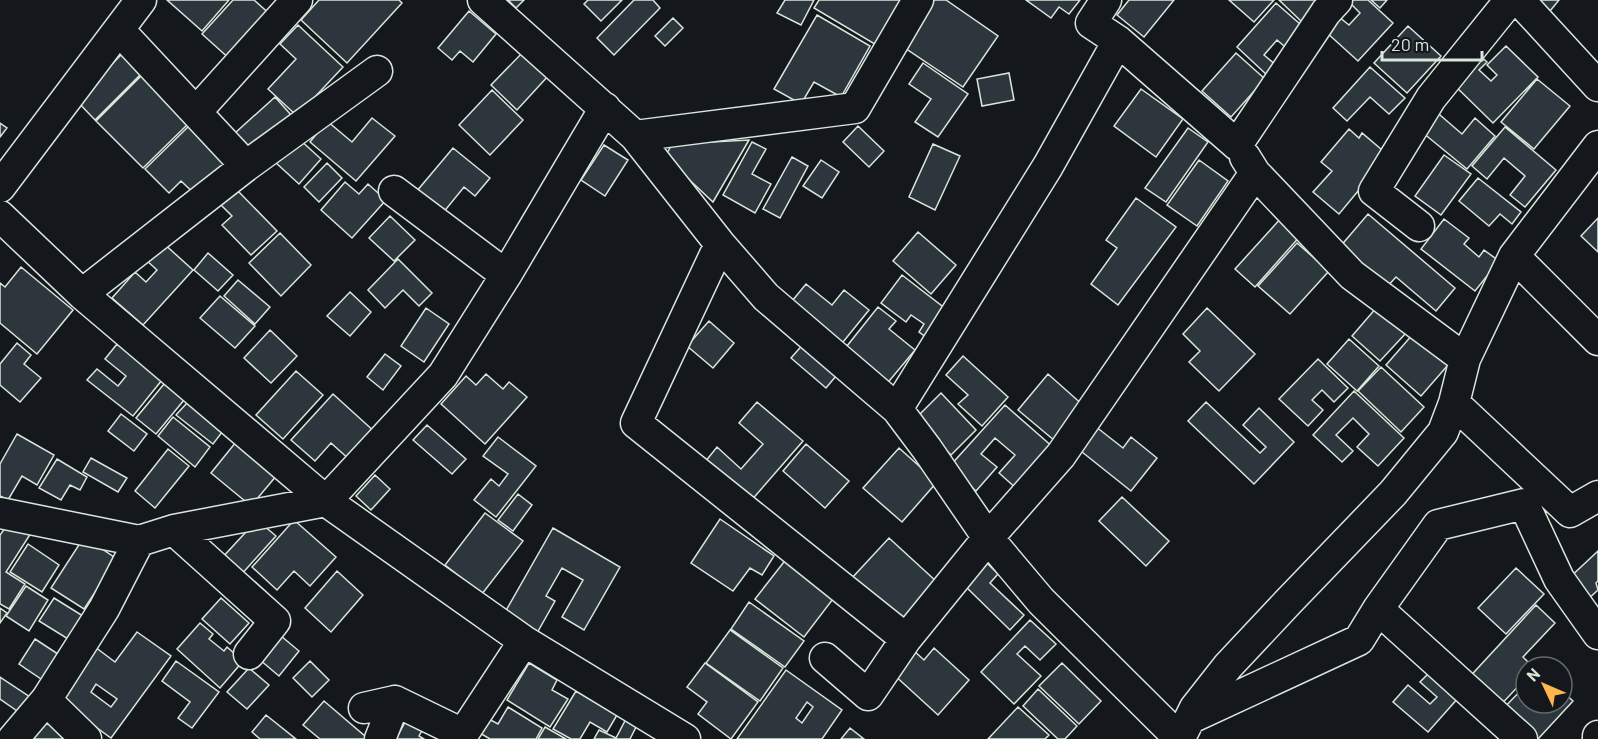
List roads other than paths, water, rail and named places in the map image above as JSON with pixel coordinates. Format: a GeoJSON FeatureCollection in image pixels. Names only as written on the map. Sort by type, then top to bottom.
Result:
{"type":"FeatureCollection","features":[{"type":"Feature","properties":{"kind":"street"},"geometry":{"type":"LineString","coordinates":[[0,187],[141,0]]}},
{"type":"Feature","properties":{"kind":"street"},"geometry":{"type":"LineString","coordinates":[[196,112],[297,0]]}},
{"type":"Feature","properties":{"kind":"street"},"geometry":{"type":"LineString","coordinates":[[483,0],[635,136],[720,244],[766,297],[897,409],[988,538],[1041,601],[1132,693],[1184,732]]}},
{"type":"Feature","properties":{"kind":"street"},"geometry":{"type":"LineString","coordinates":[[635,136],[855,108],[918,0]]}},
{"type":"Feature","properties":{"kind":"street"},"geometry":{"type":"LineString","coordinates":[[1106,0],[1091,23],[1118,41],[1237,145],[1255,173],[1352,275],[1465,359]]}},
{"type":"Feature","properties":{"kind":"street"},"geometry":{"type":"LineString","coordinates":[[1237,145],[1336,0]]}},
{"type":"Feature","properties":{"kind":"street"},"geometry":{"type":"LineString","coordinates":[[1419,226],[1374,191],[1431,98],[1510,0]]}},
{"type":"Feature","properties":{"kind":"street"},"geometry":{"type":"LineString","coordinates":[[1519,0],[1597,82]]}},
{"type":"Feature","properties":{"kind":"street"},"geometry":{"type":"LineString","coordinates":[[119,30],[246,166]]}},
{"type":"Feature","properties":{"kind":"street"},"geometry":{"type":"LineString","coordinates":[[897,409],[1048,166],[1118,41]]}},
{"type":"Feature","properties":{"kind":"street"},"geometry":{"type":"LineString","coordinates":[[81,294],[246,166],[377,71]]}},
{"type":"Feature","properties":{"kind":"street"},"geometry":{"type":"LineString","coordinates":[[0,513],[140,542],[174,530],[326,501],[443,375],[506,275],[605,108]]}},
{"type":"Feature","properties":{"kind":"street"},"geometry":{"type":"LineString","coordinates":[[1184,732],[1195,708],[1228,666],[1393,493],[1443,432],[1454,403],[1465,359],[1514,256],[1598,146]]}},
{"type":"Feature","properties":{"kind":"street"},"geometry":{"type":"LineString","coordinates":[[825,658],[868,695],[906,639],[988,538],[1061,455],[1255,173]]}},
{"type":"Feature","properties":{"kind":"street"},"geometry":{"type":"LineString","coordinates":[[394,191],[506,275]]}},
{"type":"Feature","properties":{"kind":"street"},"geometry":{"type":"LineString","coordinates":[[0,216],[81,294],[326,501],[645,728],[685,739]]}},
{"type":"Feature","properties":{"kind":"street"},"geometry":{"type":"LineString","coordinates":[[720,244],[636,423],[906,639]]}},
{"type":"Feature","properties":{"kind":"street"},"geometry":{"type":"LineString","coordinates":[[1514,256],[1598,340]]}},
{"type":"Feature","properties":{"kind":"street"},"geometry":{"type":"LineString","coordinates":[[1454,403],[1570,512],[1598,496]]}},
{"type":"Feature","properties":{"kind":"street"},"geometry":{"type":"LineString","coordinates":[[1184,732],[1359,640],[1378,609],[1438,525],[1524,504],[1559,579],[1598,634]]}},
{"type":"Feature","properties":{"kind":"street"},"geometry":{"type":"LineString","coordinates":[[174,530],[275,621],[249,654]]}},
{"type":"Feature","properties":{"kind":"street"},"geometry":{"type":"LineString","coordinates":[[13,739],[46,700],[104,609],[140,542]]}},
{"type":"Feature","properties":{"kind":"street"},"geometry":{"type":"LineString","coordinates":[[1378,609],[1522,739]]}},
{"type":"Feature","properties":{"kind":"street"},"geometry":{"type":"LineString","coordinates":[[364,708],[395,701],[463,734],[524,641]]}},
{"type":"Feature","properties":{"kind":"street"},"geometry":{"type":"LineString","coordinates":[[46,700],[86,739]]}},
{"type":"Feature","properties":{"kind":"street"},"geometry":{"type":"LineString","coordinates":[[380,739],[395,701]]}}]}
